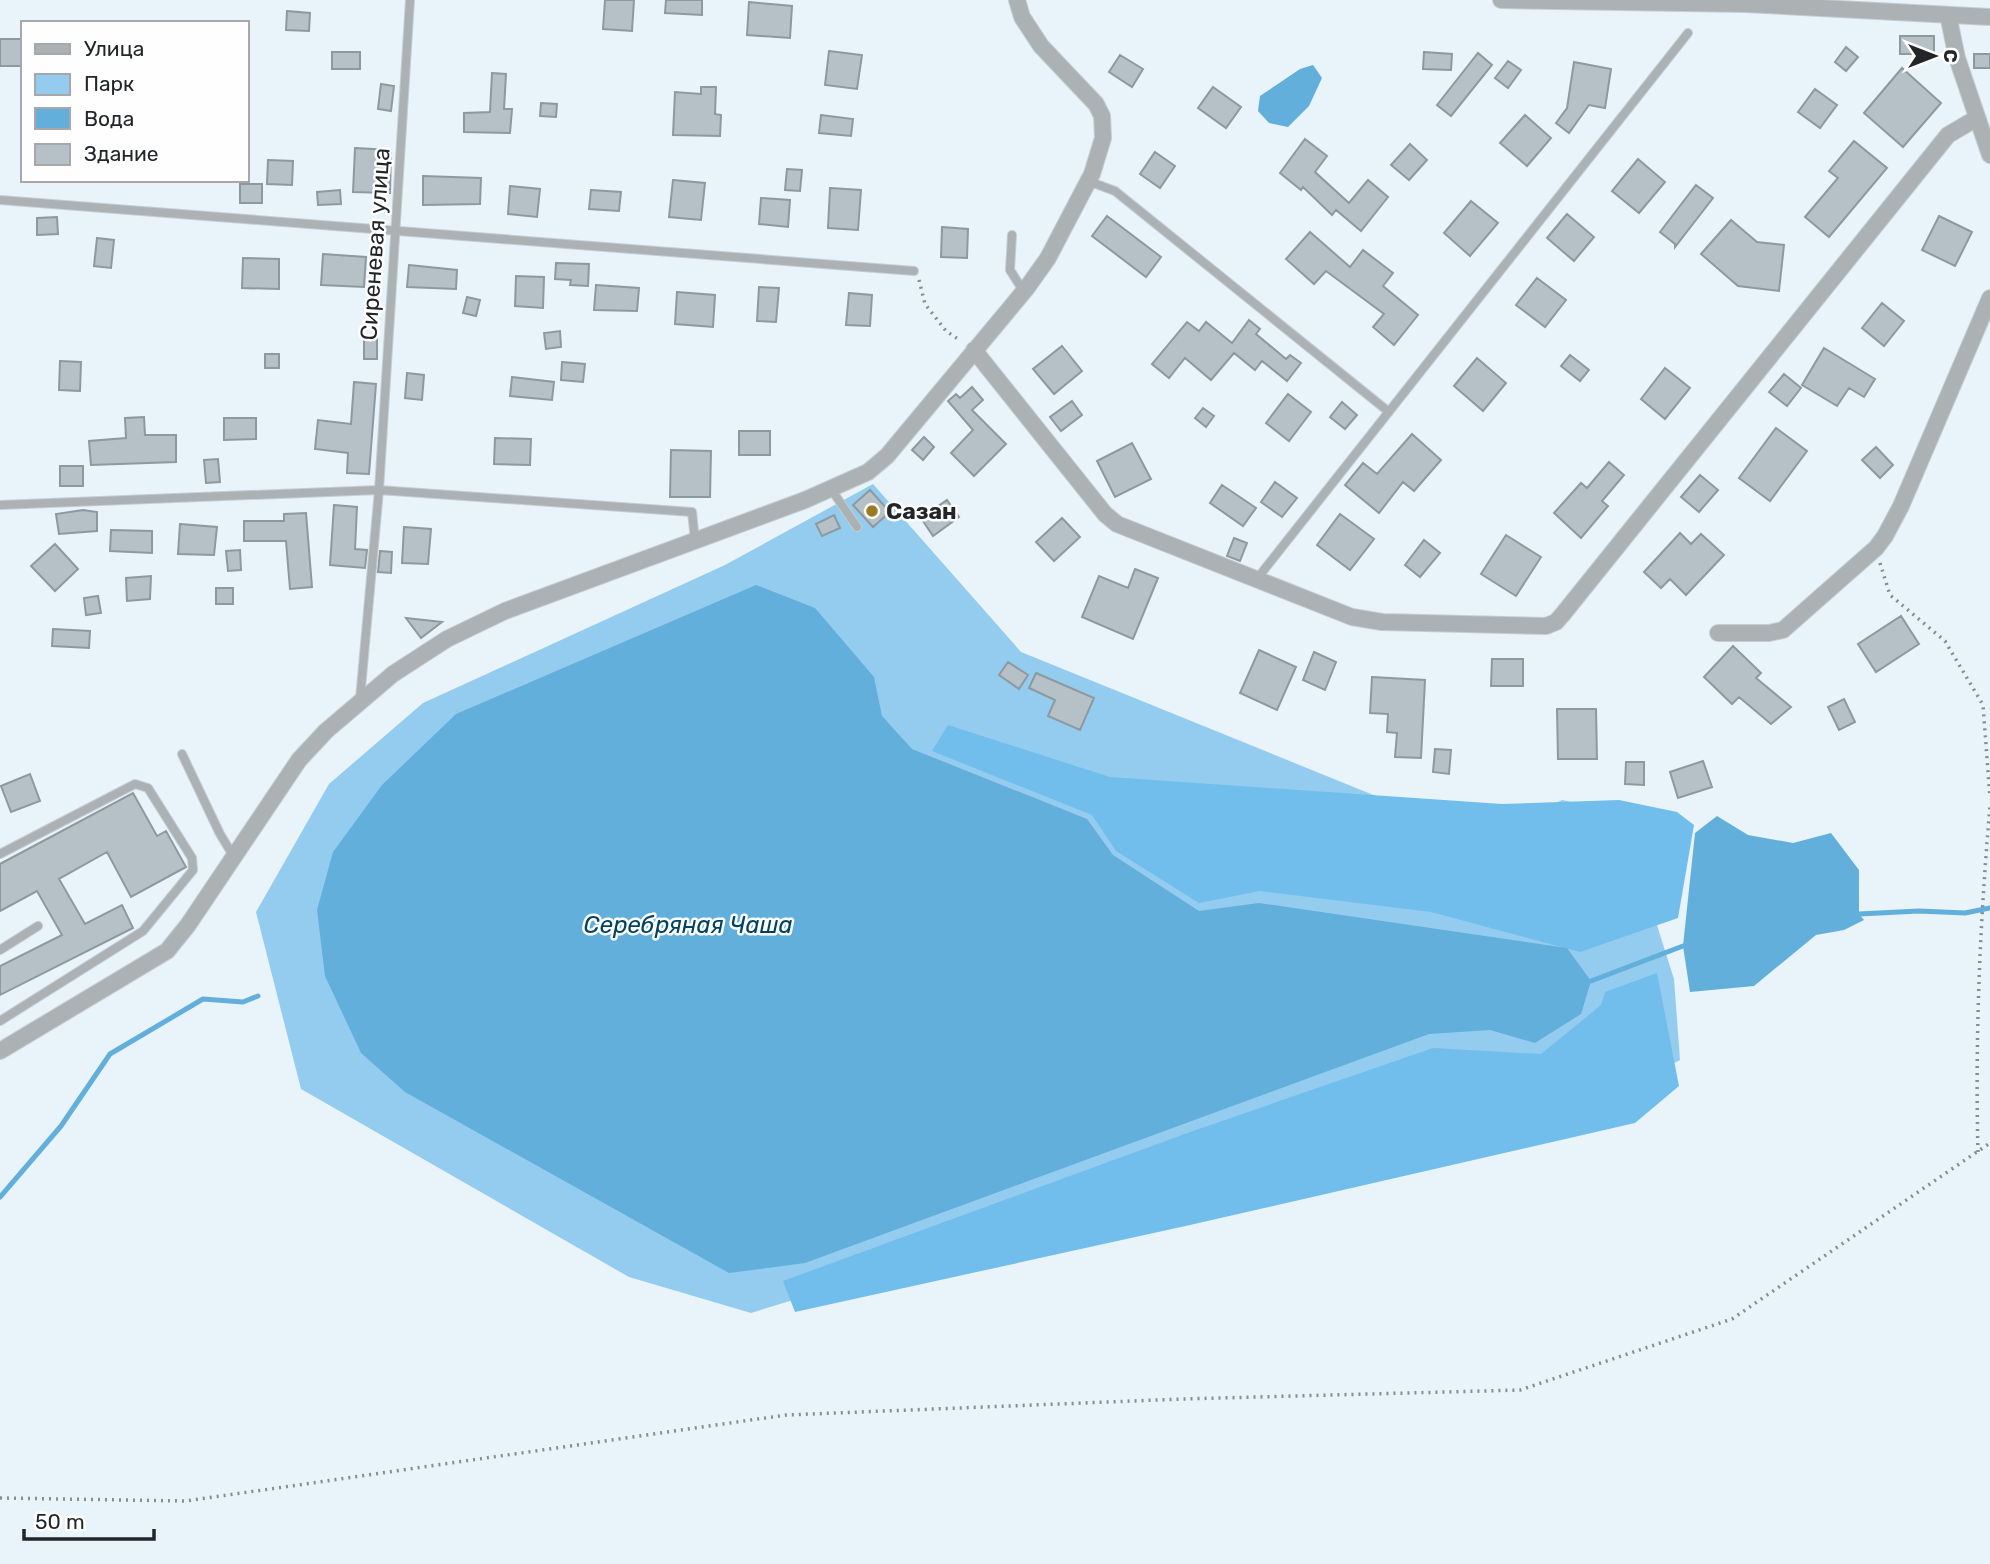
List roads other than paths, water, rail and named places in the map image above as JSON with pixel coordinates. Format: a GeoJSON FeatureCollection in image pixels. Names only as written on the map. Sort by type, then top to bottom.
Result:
{"type":"FeatureCollection","features":[{"type":"Feature","properties":{"kind":"street"},"geometry":{"type":"LineString","coordinates":[[0,1051],[167,951],[299,760],[326,731],[393,674],[447,639],[494,616],[540,596],[831,489],[868,472],[887,456],[1024,292],[1048,258],[1088,181],[1103,138],[1102,116],[1096,104],[1041,46],[1022,17],[1017,0]]}},
{"type":"Feature","properties":{"kind":"street"},"geometry":{"type":"LineString","coordinates":[[1502,0],[1745,4],[1990,17]]}},
{"type":"Feature","properties":{"kind":"street"},"geometry":{"type":"LineString","coordinates":[[1948,15],[1957,58],[1990,155]]}},
{"type":"Feature","properties":{"kind":"street"},"geometry":{"type":"LineString","coordinates":[[974,350],[1105,514],[1116,524],[1352,617],[1368,620],[1534,627],[1556,622],[1948,135],[1978,118]]}},
{"type":"Feature","properties":{"kind":"street"},"geometry":{"type":"LineString","coordinates":[[1718,633],[1769,633],[1783,630],[1876,548],[1901,506],[1990,298]]}},
{"type":"Feature","properties":{"kind":"lane","name":"Сиреневая улица"},"geometry":{"type":"LineString","coordinates":[[360,702],[379,489],[410,0]]}},
{"type":"Feature","properties":{"kind":"lane"},"geometry":{"type":"LineString","coordinates":[[1256,580],[1688,33]]}},
{"type":"Feature","properties":{"kind":"lane"},"geometry":{"type":"LineString","coordinates":[[1088,181],[1115,191],[1389,412]]}},
{"type":"Feature","properties":{"kind":"lane"},"geometry":{"type":"LineString","coordinates":[[0,200],[914,271]]}},
{"type":"Feature","properties":{"kind":"lane"},"geometry":{"type":"LineString","coordinates":[[1012,236],[1010,270],[1024,292]]}},
{"type":"Feature","properties":{"kind":"lane"},"geometry":{"type":"LineString","coordinates":[[0,505],[379,489],[692,512],[695,541]]}},
{"type":"Feature","properties":{"kind":"lane"},"geometry":{"type":"LineString","coordinates":[[831,489],[858,527]]}},
{"type":"Feature","properties":{"kind":"lane"},"geometry":{"type":"LineString","coordinates":[[182,754],[220,834],[234,857]]}},
{"type":"Feature","properties":{"kind":"lane"},"geometry":{"type":"LineString","coordinates":[[0,854],[135,784],[148,788],[192,858],[193,870],[143,931],[0,1021]]}},
{"type":"Feature","properties":{"kind":"lane"},"geometry":{"type":"LineString","coordinates":[[0,950],[38,926]]}},
{"type":"Feature","properties":{"kind":"water"},"geometry":{"type":"Polygon","coordinates":[[[1313,65],[1322,78],[1309,106],[1288,127],[1269,123],[1258,111],[1260,96],[1300,69],[1313,65]]]}},
{"type":"Feature","properties":{"kind":"water","name":"Серебряная Чаша"},"geometry":{"type":"Polygon","coordinates":[[[756,585],[815,608],[874,677],[882,716],[912,749],[1087,819],[1113,855],[1199,911],[1259,903],[1567,948],[1591,981],[1581,1014],[1535,1043],[1490,1030],[1429,1034],[805,1263],[729,1273],[405,1092],[361,1053],[325,976],[317,910],[333,852],[382,785],[456,714],[756,585]]]}},
{"type":"Feature","properties":{"kind":"water"},"geometry":{"type":"Polygon","coordinates":[[[1717,816],[1748,835],[1793,843],[1831,833],[1859,870],[1859,914],[1864,920],[1844,930],[1816,935],[1754,986],[1690,992],[1683,946],[1695,833],[1717,816]]]}},
{"type":"Feature","properties":{"kind":"waterway"},"geometry":{"type":"LineString","coordinates":[[1859,914],[1919,911],[1965,913],[1990,908]]}},
{"type":"Feature","properties":{"kind":"waterway"},"geometry":{"type":"LineString","coordinates":[[1591,981],[1683,946]]}},
{"type":"Feature","properties":{"kind":"waterway"},"geometry":{"type":"LineString","coordinates":[[0,1197],[61,1126],[110,1054],[203,999],[243,1002],[258,996]]}},
{"type":"Feature","properties":{"kind":"place","name":"Сазан"},"geometry":{"type":"Point","coordinates":[872,511]}}]}
